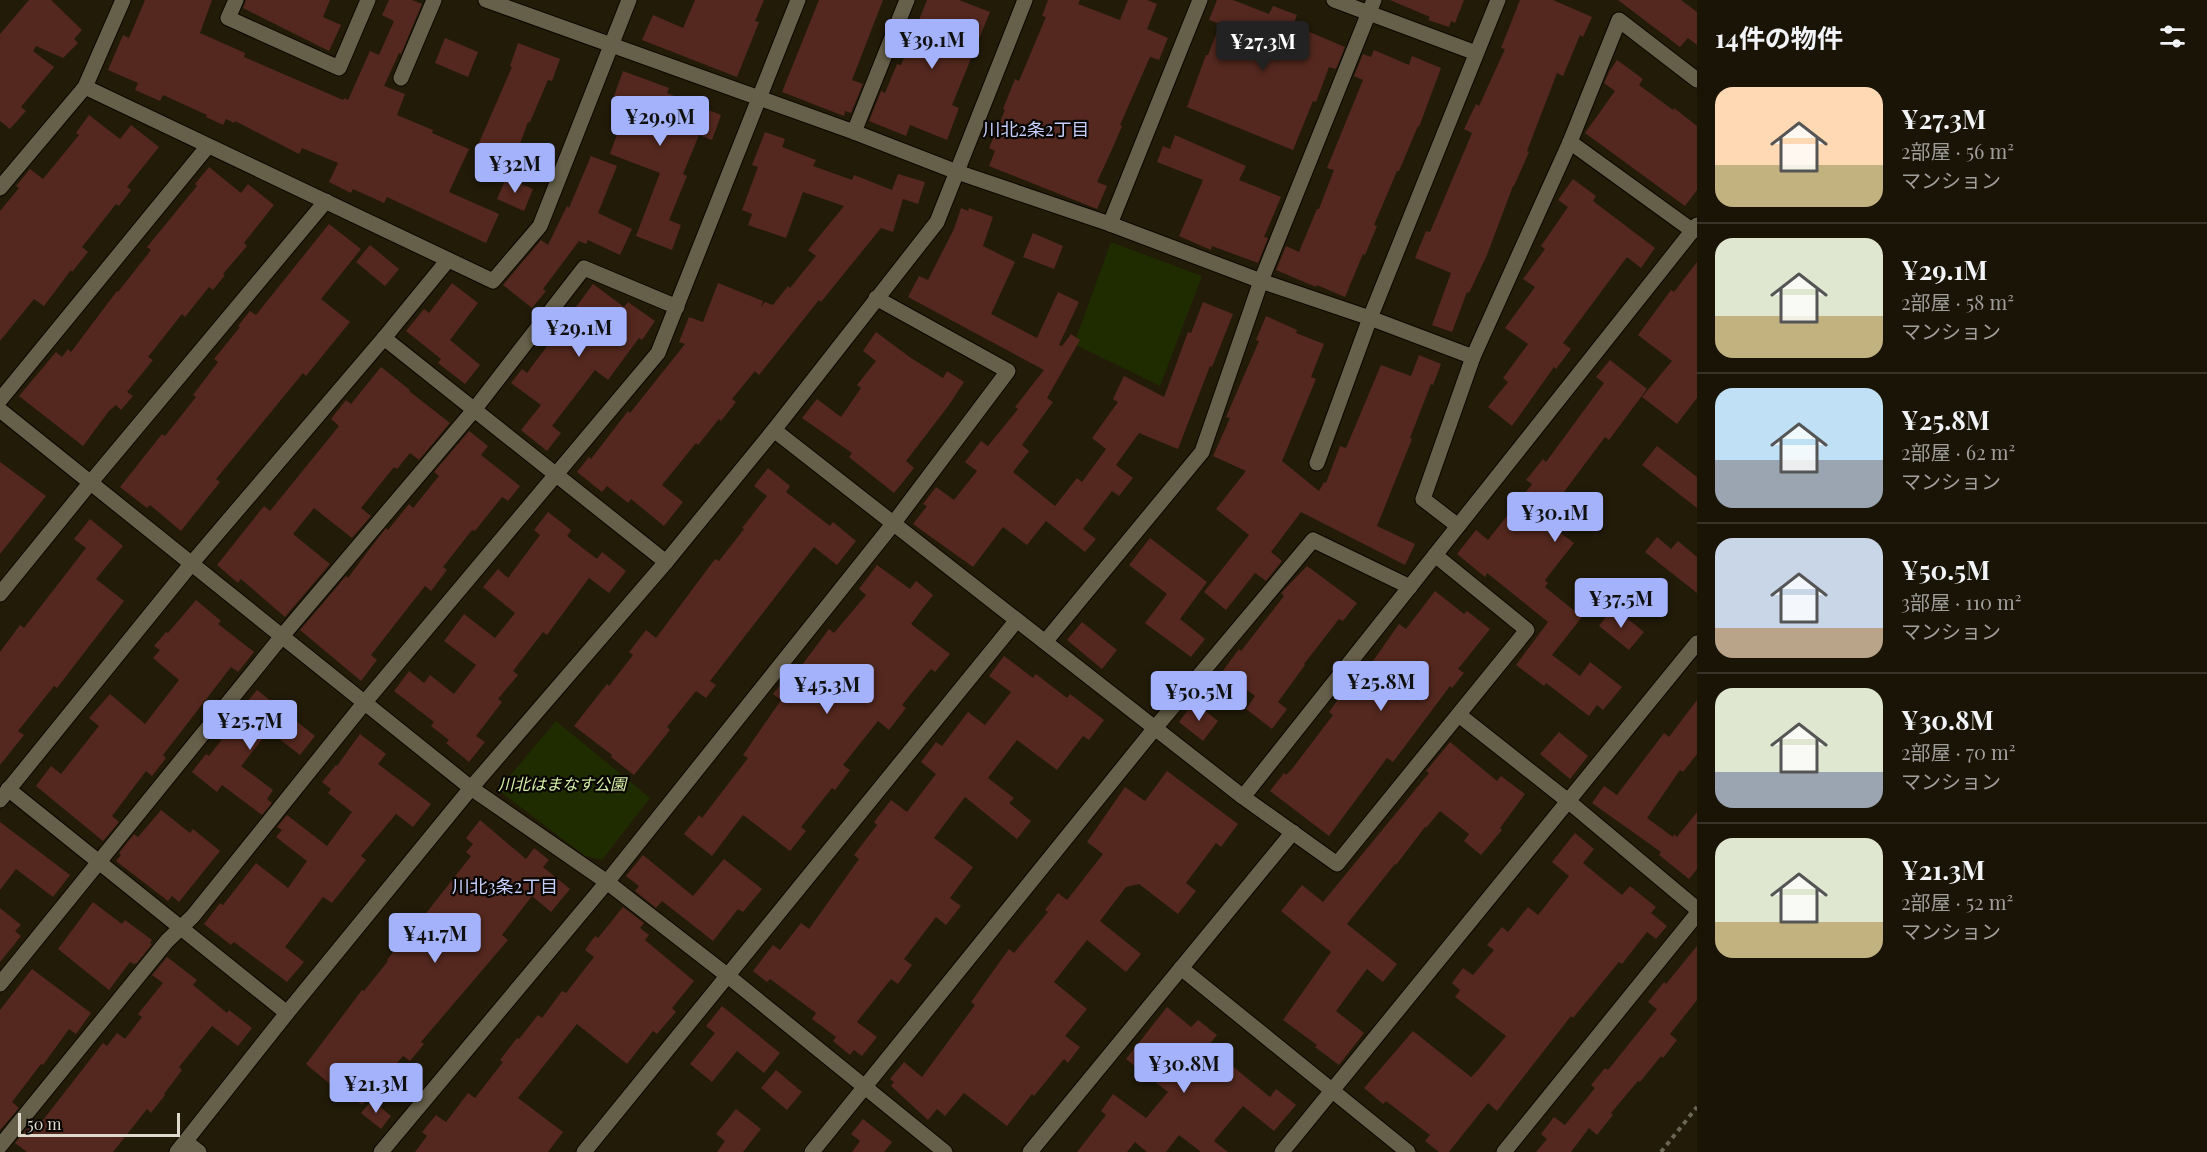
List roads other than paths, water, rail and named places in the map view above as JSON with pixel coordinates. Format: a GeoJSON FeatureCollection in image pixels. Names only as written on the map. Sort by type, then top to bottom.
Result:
{"type":"FeatureCollection","features":[{"type":"Feature","properties":{"kind":"street"},"geometry":{"type":"LineString","coordinates":[[0,188],[85,87],[123,0]]}},
{"type":"Feature","properties":{"kind":"street"},"geometry":{"type":"LineString","coordinates":[[236,0],[228,18],[339,68],[368,0]]}},
{"type":"Feature","properties":{"kind":"street"},"geometry":{"type":"LineString","coordinates":[[401,78],[434,0]]}},
{"type":"Feature","properties":{"kind":"street"},"geometry":{"type":"LineString","coordinates":[[486,0],[1473,357]]}},
{"type":"Feature","properties":{"kind":"street"},"geometry":{"type":"LineString","coordinates":[[85,87],[493,281],[540,226],[610,43],[629,0]]}},
{"type":"Feature","properties":{"kind":"street"},"geometry":{"type":"LineString","coordinates":[[0,1146],[167,941],[192,916],[365,702],[658,354],[798,0]]}},
{"type":"Feature","properties":{"kind":"street"},"geometry":{"type":"LineString","coordinates":[[854,132],[908,0]]}},
{"type":"Feature","properties":{"kind":"street"},"geometry":{"type":"LineString","coordinates":[[199,1152],[182,1147],[287,1013],[471,788],[666,562],[774,430],[937,222],[1025,0]]}},
{"type":"Feature","properties":{"kind":"street"},"geometry":{"type":"LineString","coordinates":[[1110,224],[1200,0]]}},
{"type":"Feature","properties":{"kind":"street"},"geometry":{"type":"LineString","coordinates":[[1334,0],[1372,7],[1476,53]]}},
{"type":"Feature","properties":{"kind":"street"},"geometry":{"type":"LineString","coordinates":[[1317,463],[1370,318],[1498,0]]}},
{"type":"Feature","properties":{"kind":"street"},"geometry":{"type":"LineString","coordinates":[[1045,642],[1202,452],[1261,281],[1372,7]]}},
{"type":"Feature","properties":{"kind":"street"},"geometry":{"type":"LineString","coordinates":[[1458,526],[1423,499],[1473,357],[1570,142],[1619,20],[1697,80]]}},
{"type":"Feature","properties":{"kind":"street"},"geometry":{"type":"LineString","coordinates":[[1243,797],[1695,228],[1570,142]]}},
{"type":"Feature","properties":{"kind":"street"},"geometry":{"type":"LineString","coordinates":[[0,400],[208,146]]}},
{"type":"Feature","properties":{"kind":"street"},"geometry":{"type":"LineString","coordinates":[[0,594],[326,201]]}},
{"type":"Feature","properties":{"kind":"street"},"geometry":{"type":"LineString","coordinates":[[287,1013],[100,861],[4,795],[192,563],[448,260]]}},
{"type":"Feature","properties":{"kind":"street"},"geometry":{"type":"LineString","coordinates":[[0,984],[283,635],[474,410],[584,268],[677,307]]}},
{"type":"Feature","properties":{"kind":"street"},"geometry":{"type":"LineString","coordinates":[[381,1152],[607,882],[893,524],[1008,371],[876,298]]}},
{"type":"Feature","properties":{"kind":"street"},"geometry":{"type":"LineString","coordinates":[[384,338],[666,562]]}},
{"type":"Feature","properties":{"kind":"street"},"geometry":{"type":"LineString","coordinates":[[0,410],[471,788],[607,882],[728,976],[945,1152]]}},
{"type":"Feature","properties":{"kind":"street"},"geometry":{"type":"LineString","coordinates":[[774,430],[1243,797],[1337,864],[1527,630],[1435,555]]}},
{"type":"Feature","properties":{"kind":"street"},"geometry":{"type":"LineString","coordinates":[[812,1152],[1155,728],[1313,540],[1410,587]]}},
{"type":"Feature","properties":{"kind":"street"},"geometry":{"type":"LineString","coordinates":[[584,1152],[1017,620]]}},
{"type":"Feature","properties":{"kind":"street"},"geometry":{"type":"LineString","coordinates":[[1282,1152],[1697,643]]}},
{"type":"Feature","properties":{"kind":"street"},"geometry":{"type":"LineString","coordinates":[[1459,715],[1568,801],[1697,912],[1504,1152]]}},
{"type":"Feature","properties":{"kind":"street"},"geometry":{"type":"LineString","coordinates":[[1030,1152],[1293,832]]}},
{"type":"Feature","properties":{"kind":"street"},"geometry":{"type":"LineString","coordinates":[[1181,968],[1408,1152]]}},
{"type":"Feature","properties":{"kind":"district","name":"川北2条2丁目"},"geometry":{"type":"Point","coordinates":[1036,130]}},
{"type":"Feature","properties":{"kind":"district","name":"川北3条2丁目"},"geometry":{"type":"Point","coordinates":[505,887]}},
{"type":"Feature","properties":{"kind":"park label","name":"川北はまなす公園"},"geometry":{"type":"Point","coordinates":[562,784]}}]}
